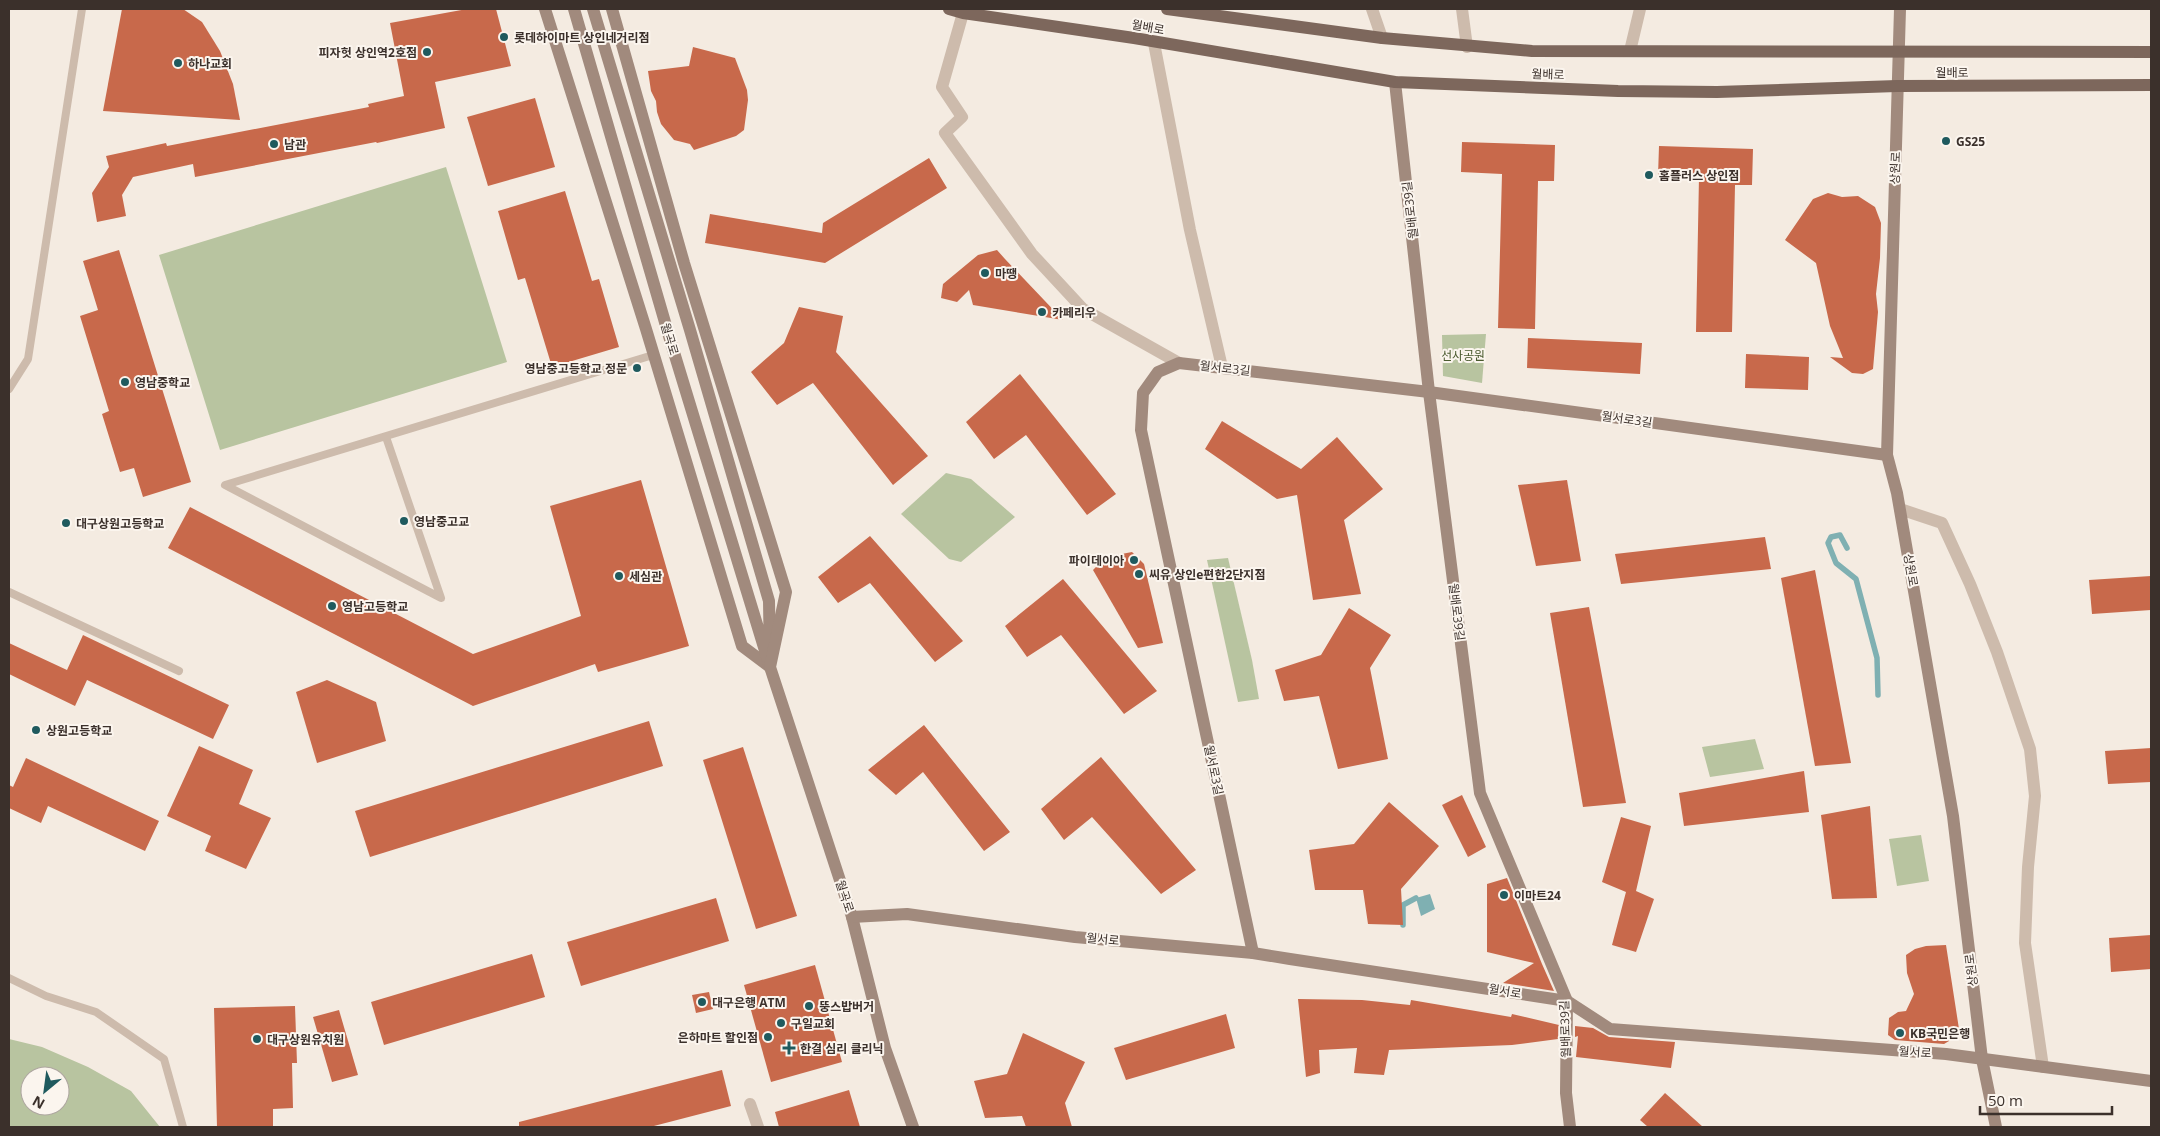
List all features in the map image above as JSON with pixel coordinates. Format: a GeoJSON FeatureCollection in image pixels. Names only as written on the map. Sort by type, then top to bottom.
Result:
{"type":"FeatureCollection","features":[{"type":"Feature","properties":{"kind":"main road","name":"월배로"},"geometry":{"type":"LineString","coordinates":[[949,9],[963,13],[1259,58],[1395,82],[1618,91],[1717,92],[1897,86],[2151,85]]}},
{"type":"Feature","properties":{"kind":"main road","name":"월배로"},"geometry":{"type":"LineString","coordinates":[[1167,9],[1382,38],[1467,47],[1532,51],[2151,52]]}},
{"type":"Feature","properties":{"kind":"street"},"geometry":{"type":"LineString","coordinates":[[545,9],[742,646],[770,667],[786,592],[684,263],[612,9]]}},
{"type":"Feature","properties":{"kind":"street","name":"월곡로"},"geometry":{"type":"LineString","coordinates":[[574,9],[669,336],[770,667],[852,917],[885,1048],[913,1127]]}},
{"type":"Feature","properties":{"kind":"street","name":"월곡로"},"geometry":{"type":"LineString","coordinates":[[593,9],[690,330],[769,601],[770,667]]}},
{"type":"Feature","properties":{"kind":"street"},"geometry":{"type":"LineString","coordinates":[[1372,9],[1382,38]]}},
{"type":"Feature","properties":{"kind":"street"},"geometry":{"type":"LineString","coordinates":[[1462,9],[1467,47]]}},
{"type":"Feature","properties":{"kind":"street"},"geometry":{"type":"LineString","coordinates":[[1630,51],[1640,9]]}},
{"type":"Feature","properties":{"kind":"street","name":"상원로"},"geometry":{"type":"LineString","coordinates":[[1900,9],[1887,455],[1900,509],[1953,816],[1982,1059],[1996,1127]]}},
{"type":"Feature","properties":{"kind":"street"},"geometry":{"type":"LineString","coordinates":[[963,13],[942,87],[962,116],[945,133],[1032,254],[1083,309],[1179,363]]}},
{"type":"Feature","properties":{"kind":"street"},"geometry":{"type":"LineString","coordinates":[[1154,42],[1190,230],[1222,367]]}},
{"type":"Feature","properties":{"kind":"street","name":"월배로39길"},"geometry":{"type":"LineString","coordinates":[[1395,82],[1429,392],[1480,793],[1567,1001],[1566,1093],[1570,1127]]}},
{"type":"Feature","properties":{"kind":"street","name":"월서로3길"},"geometry":{"type":"LineString","coordinates":[[1253,953],[1141,430],[1143,393],[1158,372],[1179,363],[1222,367],[1429,392],[1887,455]]}},
{"type":"Feature","properties":{"kind":"street"},"geometry":{"type":"LineString","coordinates":[[1900,509],[1942,523],[1970,584],[1997,652],[2030,748],[2035,796],[2028,867],[2025,944],[2042,1067]]}},
{"type":"Feature","properties":{"kind":"street","name":"월서로"},"geometry":{"type":"LineString","coordinates":[[852,917],[907,914],[1075,937],[1253,953],[1567,1001],[1610,1029],[1946,1054],[2151,1080]]}},
{"type":"Feature","properties":{"kind":"street"},"geometry":{"type":"LineString","coordinates":[[750,1104],[758,1127]]}},
{"type":"Feature","properties":{"kind":"lane"},"geometry":{"type":"LineString","coordinates":[[9,389],[28,359],[82,9]]}},
{"type":"Feature","properties":{"kind":"lane"},"geometry":{"type":"LineString","coordinates":[[386,437],[441,598],[225,485],[653,355]]}},
{"type":"Feature","properties":{"kind":"lane"},"geometry":{"type":"LineString","coordinates":[[9,592],[179,671]]}},
{"type":"Feature","properties":{"kind":"lane"},"geometry":{"type":"LineString","coordinates":[[9,978],[46,996],[96,1012],[164,1059],[183,1127]]}},
{"type":"Feature","properties":{"kind":"green space"},"geometry":{"type":"Polygon","coordinates":[[[446,167],[507,362],[220,450],[159,255],[446,167]]]}},
{"type":"Feature","properties":{"kind":"green space","name":"선사공원"},"geometry":{"type":"Polygon","coordinates":[[[1486,334],[1482,383],[1443,376],[1442,335],[1486,334]]]}},
{"type":"Feature","properties":{"kind":"green space"},"geometry":{"type":"Polygon","coordinates":[[[946,473],[971,479],[1015,517],[961,562],[949,559],[901,514],[946,473]]]}},
{"type":"Feature","properties":{"kind":"green space"},"geometry":{"type":"Polygon","coordinates":[[[1228,558],[1252,660],[1259,699],[1238,702],[1207,560],[1228,558]]]}},
{"type":"Feature","properties":{"kind":"green space"},"geometry":{"type":"Polygon","coordinates":[[[1755,739],[1764,769],[1710,777],[1702,747],[1755,739]]]}},
{"type":"Feature","properties":{"kind":"green space"},"geometry":{"type":"Polygon","coordinates":[[[1921,835],[1929,881],[1897,886],[1889,839],[1921,835]]]}},
{"type":"Feature","properties":{"kind":"green space"},"geometry":{"type":"Polygon","coordinates":[[[9,1039],[42,1047],[88,1067],[131,1091],[160,1127],[9,1127],[9,1039]]]}},
{"type":"Feature","properties":{"kind":"water"},"geometry":{"type":"Polygon","coordinates":[[[1430,894],[1435,909],[1421,916],[1416,898],[1430,894]]]}},
{"type":"Feature","properties":{"kind":"building"},"geometry":{"type":"Polygon","coordinates":[[[122,9],[183,9],[202,22],[220,51],[233,84],[240,120],[103,111],[122,9]]]}},
{"type":"Feature","properties":{"kind":"building"},"geometry":{"type":"Polygon","coordinates":[[[467,9],[496,9],[511,66],[435,82],[445,128],[377,143],[195,177],[193,164],[133,177],[122,195],[126,216],[97,222],[92,193],[109,167],[106,156],[166,143],[167,146],[369,107],[368,104],[404,96],[390,23],[467,9]]]}},
{"type":"Feature","properties":{"kind":"building"},"geometry":{"type":"Polygon","coordinates":[[[693,47],[735,58],[747,90],[748,100],[744,130],[736,136],[694,150],[690,144],[674,140],[661,124],[656,101],[651,91],[648,71],[689,66],[693,47]]]}},
{"type":"Feature","properties":{"kind":"building"},"geometry":{"type":"Polygon","coordinates":[[[535,98],[555,167],[488,186],[467,117],[535,98]]]}},
{"type":"Feature","properties":{"kind":"building"},"geometry":{"type":"Polygon","coordinates":[[[1462,142],[1555,145],[1554,181],[1538,181],[1535,329],[1498,328],[1502,174],[1461,172],[1462,142]]]}},
{"type":"Feature","properties":{"kind":"building"},"geometry":{"type":"Polygon","coordinates":[[[1659,146],[1753,149],[1752,185],[1735,185],[1732,332],[1696,332],[1699,177],[1658,176],[1659,146]]]}},
{"type":"Feature","properties":{"kind":"building"},"geometry":{"type":"Polygon","coordinates":[[[929,158],[947,188],[825,263],[705,243],[710,214],[822,233],[823,223],[929,158]]]}},
{"type":"Feature","properties":{"kind":"building"},"geometry":{"type":"Polygon","coordinates":[[[565,191],[592,281],[599,279],[619,347],[552,367],[525,278],[518,280],[498,211],[565,191]]]}},
{"type":"Feature","properties":{"kind":"building"},"geometry":{"type":"Polygon","coordinates":[[[1828,193],[1842,197],[1858,196],[1875,207],[1881,223],[1876,294],[1878,312],[1873,369],[1863,374],[1852,373],[1830,357],[1843,358],[1830,326],[1816,263],[1785,240],[1813,199],[1828,193]]]}},
{"type":"Feature","properties":{"kind":"building"},"geometry":{"type":"Polygon","coordinates":[[[119,250],[191,482],[143,497],[134,468],[120,472],[102,414],[109,411],[80,316],[98,310],[83,261],[119,250]]]}},
{"type":"Feature","properties":{"kind":"building"},"geometry":{"type":"Polygon","coordinates":[[[997,250],[1063,320],[973,305],[969,290],[957,302],[941,298],[943,284],[978,255],[997,250]]]}},
{"type":"Feature","properties":{"kind":"building"},"geometry":{"type":"Polygon","coordinates":[[[799,307],[843,316],[836,352],[928,456],[893,485],[813,383],[777,405],[751,372],[784,343],[799,307]]]}},
{"type":"Feature","properties":{"kind":"building"},"geometry":{"type":"Polygon","coordinates":[[[1528,338],[1642,343],[1640,374],[1527,368],[1528,338]]]}},
{"type":"Feature","properties":{"kind":"building"},"geometry":{"type":"Polygon","coordinates":[[[1746,354],[1809,357],[1808,390],[1745,388],[1746,354]]]}},
{"type":"Feature","properties":{"kind":"building"},"geometry":{"type":"Polygon","coordinates":[[[1020,374],[1116,494],[1087,515],[1026,435],[994,459],[966,422],[1020,374]]]}},
{"type":"Feature","properties":{"kind":"building"},"geometry":{"type":"Polygon","coordinates":[[[1222,421],[1301,469],[1337,437],[1383,489],[1344,520],[1361,594],[1313,600],[1297,495],[1277,499],[1205,449],[1222,421]]]}},
{"type":"Feature","properties":{"kind":"building"},"geometry":{"type":"Polygon","coordinates":[[[641,480],[689,646],[598,672],[595,664],[473,706],[168,548],[190,507],[473,654],[581,616],[550,506],[641,480]]]}},
{"type":"Feature","properties":{"kind":"building"},"geometry":{"type":"Polygon","coordinates":[[[1567,480],[1581,561],[1536,566],[1518,485],[1567,480]]]}},
{"type":"Feature","properties":{"kind":"building"},"geometry":{"type":"Polygon","coordinates":[[[870,536],[963,641],[935,662],[870,583],[838,603],[818,577],[870,536]]]}},
{"type":"Feature","properties":{"kind":"building"},"geometry":{"type":"Polygon","coordinates":[[[1765,537],[1771,569],[1621,584],[1615,554],[1765,537]]]}},
{"type":"Feature","properties":{"kind":"building"},"geometry":{"type":"Polygon","coordinates":[[[1132,552],[1144,564],[1163,643],[1138,648],[1093,570],[1106,557],[1132,552]]]}},
{"type":"Feature","properties":{"kind":"building"},"geometry":{"type":"Polygon","coordinates":[[[1815,570],[1851,763],[1815,766],[1781,578],[1815,570]]]}},
{"type":"Feature","properties":{"kind":"building"},"geometry":{"type":"Polygon","coordinates":[[[2151,576],[2151,610],[2092,614],[2089,580],[2151,576]]]}},
{"type":"Feature","properties":{"kind":"building"},"geometry":{"type":"Polygon","coordinates":[[[1063,579],[1157,691],[1124,714],[1061,635],[1027,657],[1005,626],[1063,579]]]}},
{"type":"Feature","properties":{"kind":"building"},"geometry":{"type":"Polygon","coordinates":[[[1589,607],[1626,803],[1583,807],[1550,613],[1589,607]]]}},
{"type":"Feature","properties":{"kind":"building"},"geometry":{"type":"Polygon","coordinates":[[[1349,608],[1391,635],[1370,668],[1388,759],[1338,769],[1319,696],[1284,701],[1275,670],[1321,655],[1349,608]]]}},
{"type":"Feature","properties":{"kind":"building"},"geometry":{"type":"Polygon","coordinates":[[[83,635],[229,705],[213,739],[87,680],[75,706],[9,674],[9,643],[67,670],[83,635]]]}},
{"type":"Feature","properties":{"kind":"building"},"geometry":{"type":"Polygon","coordinates":[[[327,680],[376,702],[386,741],[317,763],[296,692],[327,680]]]}},
{"type":"Feature","properties":{"kind":"building"},"geometry":{"type":"Polygon","coordinates":[[[649,721],[663,766],[370,857],[355,811],[649,721]]]}},
{"type":"Feature","properties":{"kind":"building"},"geometry":{"type":"Polygon","coordinates":[[[924,725],[1010,832],[984,851],[923,772],[896,795],[868,770],[924,725]]]}},
{"type":"Feature","properties":{"kind":"building"},"geometry":{"type":"Polygon","coordinates":[[[199,746],[253,770],[239,804],[271,818],[246,869],[205,851],[211,836],[167,816],[199,746]]]}},
{"type":"Feature","properties":{"kind":"building"},"geometry":{"type":"Polygon","coordinates":[[[743,747],[797,916],[756,929],[703,760],[743,747]]]}},
{"type":"Feature","properties":{"kind":"building"},"geometry":{"type":"Polygon","coordinates":[[[2151,748],[2151,782],[2108,784],[2105,751],[2151,748]]]}},
{"type":"Feature","properties":{"kind":"building"},"geometry":{"type":"Polygon","coordinates":[[[1101,757],[1196,870],[1161,894],[1092,817],[1064,840],[1041,809],[1101,757]]]}},
{"type":"Feature","properties":{"kind":"building"},"geometry":{"type":"Polygon","coordinates":[[[26,758],[159,821],[145,851],[48,806],[41,823],[9,808],[9,785],[13,787],[26,758]]]}},
{"type":"Feature","properties":{"kind":"building"},"geometry":{"type":"Polygon","coordinates":[[[1804,771],[1809,812],[1684,826],[1679,793],[1804,771]]]}},
{"type":"Feature","properties":{"kind":"building"},"geometry":{"type":"Polygon","coordinates":[[[1462,795],[1486,847],[1468,857],[1442,805],[1462,795]]]}},
{"type":"Feature","properties":{"kind":"building"},"geometry":{"type":"Polygon","coordinates":[[[1389,802],[1439,846],[1401,889],[1403,925],[1368,924],[1363,890],[1315,890],[1309,850],[1354,844],[1389,802]]]}},
{"type":"Feature","properties":{"kind":"building"},"geometry":{"type":"Polygon","coordinates":[[[1870,806],[1877,898],[1832,899],[1821,815],[1870,806]]]}},
{"type":"Feature","properties":{"kind":"building"},"geometry":{"type":"Polygon","coordinates":[[[1621,817],[1651,826],[1636,891],[1654,899],[1636,952],[1612,945],[1626,892],[1602,882],[1621,817]]]}},
{"type":"Feature","properties":{"kind":"building"},"geometry":{"type":"Polygon","coordinates":[[[1507,878],[1554,991],[1503,983],[1534,963],[1487,952],[1487,884],[1507,878]]]}},
{"type":"Feature","properties":{"kind":"building"},"geometry":{"type":"Polygon","coordinates":[[[716,898],[729,941],[581,986],[567,942],[716,898]]]}},
{"type":"Feature","properties":{"kind":"building"},"geometry":{"type":"Polygon","coordinates":[[[2151,935],[2151,969],[2111,972],[2109,938],[2151,935]]]}},
{"type":"Feature","properties":{"kind":"building"},"geometry":{"type":"Polygon","coordinates":[[[1946,945],[1959,1029],[1944,1044],[1895,1040],[1888,1035],[1889,1018],[1898,1012],[1906,1011],[1914,994],[1907,973],[1906,955],[1915,949],[1926,946],[1946,945]]]}},
{"type":"Feature","properties":{"kind":"building"},"geometry":{"type":"Polygon","coordinates":[[[532,954],[545,997],[384,1045],[371,1002],[532,954]]]}},
{"type":"Feature","properties":{"kind":"building"},"geometry":{"type":"Polygon","coordinates":[[[815,965],[842,1062],[771,1082],[744,985],[815,965]]]}},
{"type":"Feature","properties":{"kind":"building","name":"대구은행 ATM"},"geometry":{"type":"Polygon","coordinates":[[[709,992],[713,1009],[696,1013],[692,995],[709,992]]]}},
{"type":"Feature","properties":{"kind":"building"},"geometry":{"type":"Polygon","coordinates":[[[1298,999],[1362,1000],[1410,1005],[1411,1000],[1511,1017],[1512,1014],[1559,1025],[1558,1039],[1512,1045],[1389,1050],[1384,1075],[1354,1073],[1357,1048],[1319,1050],[1320,1073],[1306,1077],[1298,999]]]}},
{"type":"Feature","properties":{"kind":"building","name":"대구상원유치원"},"geometry":{"type":"Polygon","coordinates":[[[295,1006],[297,1063],[292,1063],[293,1108],[273,1109],[273,1127],[217,1127],[214,1008],[295,1006]]]}},
{"type":"Feature","properties":{"kind":"building"},"geometry":{"type":"Polygon","coordinates":[[[339,1010],[358,1075],[332,1082],[313,1017],[339,1010]]]}},
{"type":"Feature","properties":{"kind":"building"},"geometry":{"type":"Polygon","coordinates":[[[1226,1014],[1235,1048],[1126,1080],[1114,1048],[1226,1014]]]}},
{"type":"Feature","properties":{"kind":"building"},"geometry":{"type":"Polygon","coordinates":[[[1575,1026],[1593,1028],[1609,1037],[1675,1042],[1671,1068],[1576,1057],[1578,1036],[1575,1037],[1575,1026]]]}},
{"type":"Feature","properties":{"kind":"building"},"geometry":{"type":"Polygon","coordinates":[[[1023,1033],[1085,1062],[1065,1103],[1072,1127],[1026,1127],[1022,1116],[985,1118],[974,1081],[1007,1074],[1023,1033]]]}},
{"type":"Feature","properties":{"kind":"building"},"geometry":{"type":"Polygon","coordinates":[[[722,1070],[731,1106],[650,1127],[519,1127],[519,1122],[722,1070]]]}},
{"type":"Feature","properties":{"kind":"building"},"geometry":{"type":"Polygon","coordinates":[[[849,1090],[860,1127],[779,1127],[775,1112],[849,1090]]]}},
{"type":"Feature","properties":{"kind":"building"},"geometry":{"type":"Polygon","coordinates":[[[1665,1093],[1703,1127],[1648,1127],[1640,1120],[1665,1093]]]}},
{"type":"Feature","properties":{"kind":"waterway"},"geometry":{"type":"LineString","coordinates":[[1847,548],[1840,535],[1831,537],[1828,543],[1836,563],[1856,579],[1877,658],[1878,695]]}},
{"type":"Feature","properties":{"kind":"waterway"},"geometry":{"type":"LineString","coordinates":[[1403,925],[1403,905],[1416,898]]}},
{"type":"Feature","properties":{"kind":"place","name":"롯데하이마트 상인네거리점"},"geometry":{"type":"Point","coordinates":[504,37]}},
{"type":"Feature","properties":{"kind":"place","name":"피자헛 상인역2호점"},"geometry":{"type":"Point","coordinates":[427,52]}},
{"type":"Feature","properties":{"kind":"place","name":"하나교회"},"geometry":{"type":"Point","coordinates":[178,63]}},
{"type":"Feature","properties":{"kind":"place","name":"GS25"},"geometry":{"type":"Point","coordinates":[1946,141]}},
{"type":"Feature","properties":{"kind":"place","name":"남관"},"geometry":{"type":"Point","coordinates":[274,144]}},
{"type":"Feature","properties":{"kind":"place","name":"홈플러스 상인점"},"geometry":{"type":"Point","coordinates":[1649,175]}},
{"type":"Feature","properties":{"kind":"place","name":"마땡"},"geometry":{"type":"Point","coordinates":[985,273]}},
{"type":"Feature","properties":{"kind":"place","name":"카페리우"},"geometry":{"type":"Point","coordinates":[1042,312]}},
{"type":"Feature","properties":{"kind":"place","name":"영남중고등학교 정문"},"geometry":{"type":"Point","coordinates":[637,368]}},
{"type":"Feature","properties":{"kind":"place","name":"영남중학교"},"geometry":{"type":"Point","coordinates":[125,382]}},
{"type":"Feature","properties":{"kind":"place","name":"영남중고교"},"geometry":{"type":"Point","coordinates":[404,521]}},
{"type":"Feature","properties":{"kind":"place","name":"대구상원고등학교"},"geometry":{"type":"Point","coordinates":[66,523]}},
{"type":"Feature","properties":{"kind":"place","name":"파이데이아"},"geometry":{"type":"Point","coordinates":[1134,560]}},
{"type":"Feature","properties":{"kind":"place","name":"씨유 상인e편한2단지점"},"geometry":{"type":"Point","coordinates":[1139,574]}},
{"type":"Feature","properties":{"kind":"place","name":"세심관"},"geometry":{"type":"Point","coordinates":[619,576]}},
{"type":"Feature","properties":{"kind":"place","name":"영남고등학교"},"geometry":{"type":"Point","coordinates":[332,606]}},
{"type":"Feature","properties":{"kind":"place","name":"상원고등학교"},"geometry":{"type":"Point","coordinates":[36,730]}},
{"type":"Feature","properties":{"kind":"place","name":"이마트24"},"geometry":{"type":"Point","coordinates":[1504,895]}},
{"type":"Feature","properties":{"kind":"place","name":"대구은행 ATM"},"geometry":{"type":"Point","coordinates":[702,1002]}},
{"type":"Feature","properties":{"kind":"place","name":"뚱스밥버거"},"geometry":{"type":"Point","coordinates":[809,1006]}},
{"type":"Feature","properties":{"kind":"place","name":"구일교회"},"geometry":{"type":"Point","coordinates":[781,1023]}},
{"type":"Feature","properties":{"kind":"place","name":"KB국민은행"},"geometry":{"type":"Point","coordinates":[1900,1033]}},
{"type":"Feature","properties":{"kind":"place","name":"은하마트 할인점"},"geometry":{"type":"Point","coordinates":[768,1037]}},
{"type":"Feature","properties":{"kind":"place","name":"대구상원유치원"},"geometry":{"type":"Point","coordinates":[257,1039]}},
{"type":"Feature","properties":{"kind":"place","name":"한결 심리 클리닉"},"geometry":{"type":"Point","coordinates":[789,1048]}}]}
